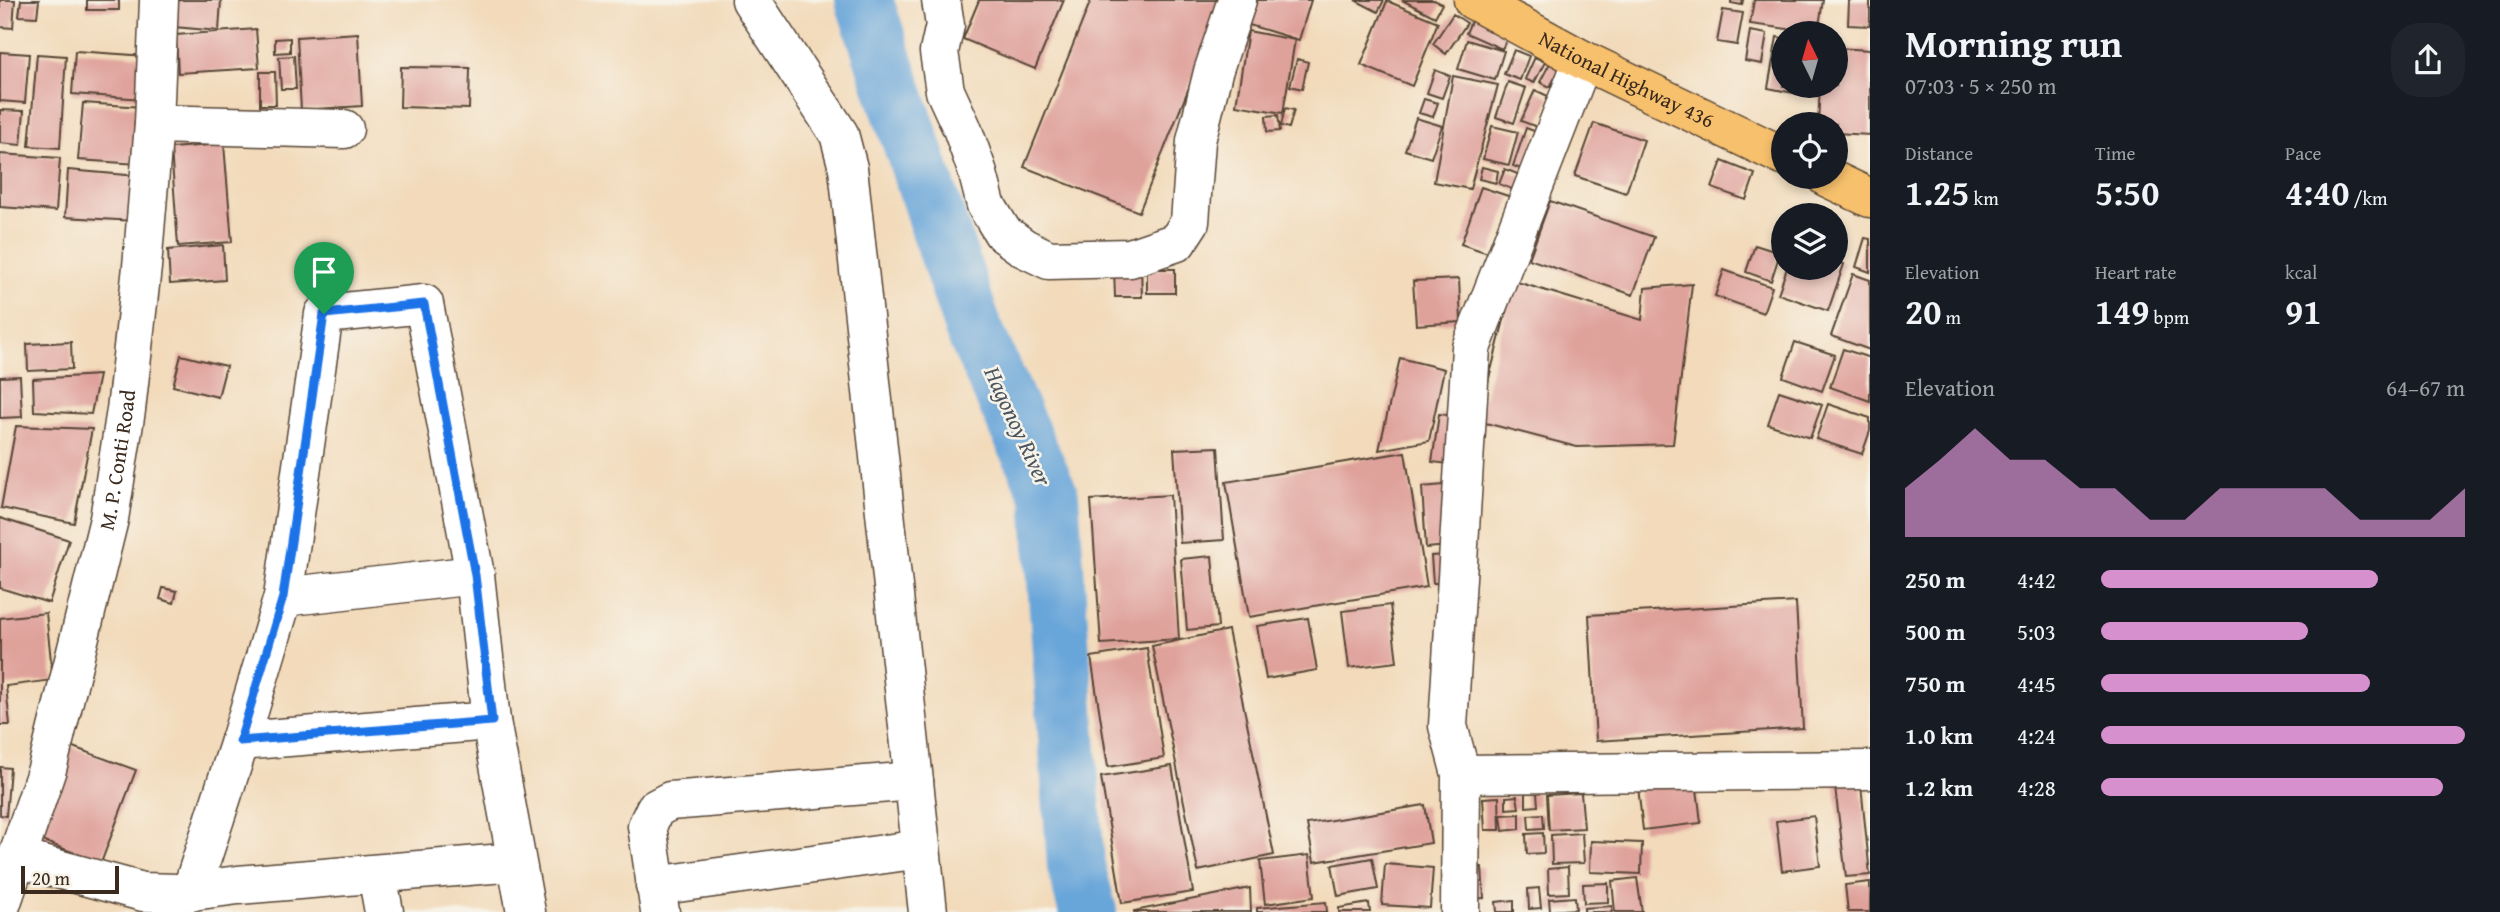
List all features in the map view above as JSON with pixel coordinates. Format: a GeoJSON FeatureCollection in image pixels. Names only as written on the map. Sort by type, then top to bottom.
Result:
{"type":"FeatureCollection","features":[{"type":"Feature","properties":{"kind":"main road","name":"National Highway 436"},"geometry":{"type":"LineString","coordinates":[[1473,0],[1583,60],[1771,150]]}},
{"type":"Feature","properties":{"kind":"main road"},"geometry":{"type":"LineString","coordinates":[[1848,188],[1870,198]]}},
{"type":"Feature","properties":{"kind":"street","name":"M. P. Conti Road"},"geometry":{"type":"LineString","coordinates":[[0,908],[14,841],[47,769],[109,519],[128,397],[142,267],[154,124],[159,0]]}},
{"type":"Feature","properties":{"kind":"street"},"geometry":{"type":"LineString","coordinates":[[751,0],[839,134],[848,168],[928,912]]}},
{"type":"Feature","properties":{"kind":"street"},"geometry":{"type":"LineString","coordinates":[[941,0],[945,25],[939,52],[945,91],[962,128],[986,205],[1003,233],[1024,248],[1049,260],[1130,258],[1177,242],[1190,222],[1196,141],[1213,72],[1237,0]]}},
{"type":"Feature","properties":{"kind":"street"},"geometry":{"type":"LineString","coordinates":[[1460,912],[1461,774],[1448,726],[1471,348],[1583,60]]}},
{"type":"Feature","properties":{"kind":"street"},"geometry":{"type":"LineString","coordinates":[[154,124],[344,129]]}},
{"type":"Feature","properties":{"kind":"street"},"geometry":{"type":"LineString","coordinates":[[180,899],[240,741],[283,597],[324,314],[424,304],[475,575],[492,721],[526,912]]}},
{"type":"Feature","properties":{"kind":"street"},"geometry":{"type":"LineString","coordinates":[[283,597],[475,575]]}},
{"type":"Feature","properties":{"kind":"street"},"geometry":{"type":"LineString","coordinates":[[240,741],[492,721]]}},
{"type":"Feature","properties":{"kind":"street"},"geometry":{"type":"LineString","coordinates":[[1461,774],[1870,770]]}},
{"type":"Feature","properties":{"kind":"street"},"geometry":{"type":"LineString","coordinates":[[914,781],[670,801],[655,809],[647,826],[657,899],[921,849]]}},
{"type":"Feature","properties":{"kind":"street"},"geometry":{"type":"LineString","coordinates":[[14,841],[143,892],[180,899],[240,899],[377,874],[516,862]]}},
{"type":"Feature","properties":{"kind":"street"},"geometry":{"type":"LineString","coordinates":[[377,874],[384,912]]}},
{"type":"Feature","properties":{"kind":"building"},"geometry":{"type":"Polygon","coordinates":[[[0,0],[15,0],[13,28],[0,27],[0,0]]]}},
{"type":"Feature","properties":{"kind":"building"},"geometry":{"type":"Polygon","coordinates":[[[21,0],[39,0],[37,17],[19,16],[21,0]]]}},
{"type":"Feature","properties":{"kind":"building"},"geometry":{"type":"Polygon","coordinates":[[[87,0],[119,0],[119,10],[87,10],[87,0]]]}},
{"type":"Feature","properties":{"kind":"building"},"geometry":{"type":"Polygon","coordinates":[[[177,0],[221,0],[219,31],[174,27],[177,0]]]}},
{"type":"Feature","properties":{"kind":"building"},"geometry":{"type":"Polygon","coordinates":[[[979,0],[1064,0],[1035,69],[963,39],[979,0]]]}},
{"type":"Feature","properties":{"kind":"building"},"geometry":{"type":"Polygon","coordinates":[[[1091,0],[1224,0],[1139,212],[1024,167],[1091,0]]]}},
{"type":"Feature","properties":{"kind":"building"},"geometry":{"type":"Polygon","coordinates":[[[1257,0],[1311,0],[1299,40],[1249,25],[1257,0]]]}},
{"type":"Feature","properties":{"kind":"building"},"geometry":{"type":"Polygon","coordinates":[[[1355,0],[1384,0],[1378,12],[1355,0]]]}},
{"type":"Feature","properties":{"kind":"building"},"geometry":{"type":"Polygon","coordinates":[[[1402,0],[1434,0],[1442,4],[1435,17],[1402,0]]]}},
{"type":"Feature","properties":{"kind":"building"},"geometry":{"type":"Polygon","coordinates":[[[1731,0],[1743,0],[1742,5],[1731,3],[1731,0]]]}},
{"type":"Feature","properties":{"kind":"building"},"geometry":{"type":"Polygon","coordinates":[[[1754,0],[1823,0],[1820,21],[1771,21],[1771,27],[1750,24],[1754,0]]]}},
{"type":"Feature","properties":{"kind":"building"},"geometry":{"type":"Polygon","coordinates":[[[1849,0],[1870,0],[1870,26],[1848,25],[1849,0]]]}},
{"type":"Feature","properties":{"kind":"building"},"geometry":{"type":"Polygon","coordinates":[[[1387,1],[1438,22],[1412,86],[1361,65],[1387,1]]]}},
{"type":"Feature","properties":{"kind":"building"},"geometry":{"type":"Polygon","coordinates":[[[1723,10],[1743,13],[1737,45],[1717,42],[1723,10]]]}},
{"type":"Feature","properties":{"kind":"building"},"geometry":{"type":"Polygon","coordinates":[[[1475,12],[1512,28],[1502,49],[1466,33],[1475,12]]]}},
{"type":"Feature","properties":{"kind":"building"},"geometry":{"type":"Polygon","coordinates":[[[1453,14],[1467,23],[1446,54],[1433,44],[1453,14]]]}},
{"type":"Feature","properties":{"kind":"building"},"geometry":{"type":"Polygon","coordinates":[[[256,29],[259,68],[178,73],[176,35],[256,29]]]}},
{"type":"Feature","properties":{"kind":"building"},"geometry":{"type":"Polygon","coordinates":[[[1248,31],[1295,40],[1283,113],[1236,105],[1248,31]]]}},
{"type":"Feature","properties":{"kind":"building"},"geometry":{"type":"Polygon","coordinates":[[[1750,31],[1767,34],[1762,64],[1745,61],[1750,31]]]}},
{"type":"Feature","properties":{"kind":"building"},"geometry":{"type":"Polygon","coordinates":[[[358,33],[362,106],[301,110],[297,37],[358,33]]]}},
{"type":"Feature","properties":{"kind":"building"},"geometry":{"type":"Polygon","coordinates":[[[290,38],[290,52],[275,53],[275,39],[290,38]]]}},
{"type":"Feature","properties":{"kind":"building"},"geometry":{"type":"Polygon","coordinates":[[[1467,40],[1504,51],[1495,80],[1458,69],[1467,40]]]}},
{"type":"Feature","properties":{"kind":"building"},"geometry":{"type":"Polygon","coordinates":[[[1848,49],[1870,50],[1870,135],[1848,134],[1848,112],[1819,112],[1819,98],[1848,98],[1848,49]]]}},
{"type":"Feature","properties":{"kind":"building"},"geometry":{"type":"Polygon","coordinates":[[[1514,50],[1529,56],[1520,80],[1504,74],[1514,50]]]}},
{"type":"Feature","properties":{"kind":"building"},"geometry":{"type":"Polygon","coordinates":[[[75,51],[147,56],[144,99],[72,94],[75,51]]]}},
{"type":"Feature","properties":{"kind":"building"},"geometry":{"type":"Polygon","coordinates":[[[0,52],[29,54],[25,103],[0,101],[0,52]]]}},
{"type":"Feature","properties":{"kind":"building"},"geometry":{"type":"Polygon","coordinates":[[[37,54],[66,56],[60,148],[29,146],[37,54]]]}},
{"type":"Feature","properties":{"kind":"building"},"geometry":{"type":"Polygon","coordinates":[[[294,56],[296,89],[281,89],[279,57],[294,56]]]}},
{"type":"Feature","properties":{"kind":"building"},"geometry":{"type":"Polygon","coordinates":[[[1535,57],[1545,62],[1534,83],[1525,79],[1535,57]]]}},
{"type":"Feature","properties":{"kind":"building"},"geometry":{"type":"Polygon","coordinates":[[[1297,59],[1308,62],[1302,89],[1290,86],[1297,59]]]}},
{"type":"Feature","properties":{"kind":"building"},"geometry":{"type":"Polygon","coordinates":[[[1551,61],[1561,66],[1550,87],[1540,82],[1551,61]]]}},
{"type":"Feature","properties":{"kind":"building"},"geometry":{"type":"Polygon","coordinates":[[[401,67],[470,68],[469,109],[400,107],[401,67]]]}},
{"type":"Feature","properties":{"kind":"building"},"geometry":{"type":"Polygon","coordinates":[[[1435,70],[1450,76],[1442,98],[1427,93],[1435,70]]]}},
{"type":"Feature","properties":{"kind":"building"},"geometry":{"type":"Polygon","coordinates":[[[260,72],[275,72],[276,105],[260,105],[260,72]]]}},
{"type":"Feature","properties":{"kind":"building"},"geometry":{"type":"Polygon","coordinates":[[[1453,76],[1498,85],[1470,189],[1434,182],[1453,76]]]}},
{"type":"Feature","properties":{"kind":"building"},"geometry":{"type":"Polygon","coordinates":[[[1508,82],[1526,88],[1514,123],[1496,117],[1508,82]]]}},
{"type":"Feature","properties":{"kind":"building"},"geometry":{"type":"Polygon","coordinates":[[[1535,90],[1550,97],[1537,127],[1521,121],[1535,90]]]}},
{"type":"Feature","properties":{"kind":"building"},"geometry":{"type":"Polygon","coordinates":[[[1424,99],[1438,103],[1433,117],[1419,113],[1424,99]]]}},
{"type":"Feature","properties":{"kind":"building"},"geometry":{"type":"Polygon","coordinates":[[[83,103],[143,107],[139,164],[78,160],[83,103]]]}},
{"type":"Feature","properties":{"kind":"building"},"geometry":{"type":"Polygon","coordinates":[[[1285,108],[1294,110],[1289,128],[1281,126],[1285,108]]]}},
{"type":"Feature","properties":{"kind":"building"},"geometry":{"type":"Polygon","coordinates":[[[0,110],[24,111],[21,145],[0,143],[0,110]]]}},
{"type":"Feature","properties":{"kind":"building"},"geometry":{"type":"Polygon","coordinates":[[[1278,115],[1280,131],[1267,132],[1266,116],[1278,115]]]}},
{"type":"Feature","properties":{"kind":"building"},"geometry":{"type":"Polygon","coordinates":[[[1416,118],[1442,126],[1431,158],[1405,150],[1416,118]]]}},
{"type":"Feature","properties":{"kind":"building"},"geometry":{"type":"Polygon","coordinates":[[[1594,123],[1644,140],[1626,193],[1575,176],[1594,123]]]}},
{"type":"Feature","properties":{"kind":"building"},"geometry":{"type":"Polygon","coordinates":[[[1492,126],[1518,132],[1509,165],[1483,159],[1492,126]]]}},
{"type":"Feature","properties":{"kind":"building"},"geometry":{"type":"Polygon","coordinates":[[[1526,128],[1537,132],[1524,170],[1513,166],[1526,128]]]}},
{"type":"Feature","properties":{"kind":"building"},"geometry":{"type":"Polygon","coordinates":[[[224,144],[232,242],[178,246],[171,148],[224,144]]]}},
{"type":"Feature","properties":{"kind":"building"},"geometry":{"type":"Polygon","coordinates":[[[0,154],[60,158],[56,211],[0,207],[0,154]]]}},
{"type":"Feature","properties":{"kind":"building"},"geometry":{"type":"Polygon","coordinates":[[[1722,161],[1755,174],[1746,200],[1712,188],[1722,161]]]}},
{"type":"Feature","properties":{"kind":"building"},"geometry":{"type":"Polygon","coordinates":[[[1482,167],[1498,171],[1496,183],[1479,179],[1482,167]]]}},
{"type":"Feature","properties":{"kind":"building"},"geometry":{"type":"Polygon","coordinates":[[[1505,169],[1525,177],[1519,192],[1499,184],[1505,169]]]}},
{"type":"Feature","properties":{"kind":"building"},"geometry":{"type":"Polygon","coordinates":[[[68,170],[138,176],[135,221],[65,217],[68,170]]]}},
{"type":"Feature","properties":{"kind":"building"},"geometry":{"type":"Polygon","coordinates":[[[1481,187],[1511,197],[1491,254],[1461,244],[1481,187]]]}},
{"type":"Feature","properties":{"kind":"building"},"geometry":{"type":"Polygon","coordinates":[[[1550,201],[1654,237],[1633,295],[1529,259],[1550,201]]]}},
{"type":"Feature","properties":{"kind":"building"},"geometry":{"type":"Polygon","coordinates":[[[1865,238],[1870,239],[1870,272],[1856,267],[1865,238]]]}},
{"type":"Feature","properties":{"kind":"building"},"geometry":{"type":"Polygon","coordinates":[[[223,245],[225,280],[170,284],[168,250],[223,245]]]}},
{"type":"Feature","properties":{"kind":"building"},"geometry":{"type":"Polygon","coordinates":[[[1755,245],[1771,250],[1771,281],[1746,272],[1755,245]]]}},
{"type":"Feature","properties":{"kind":"building"},"geometry":{"type":"Polygon","coordinates":[[[1141,266],[1142,297],[1115,297],[1114,267],[1141,266]]]}},
{"type":"Feature","properties":{"kind":"building"},"geometry":{"type":"Polygon","coordinates":[[[1147,269],[1175,269],[1175,293],[1147,293],[1147,269]]]}},
{"type":"Feature","properties":{"kind":"building"},"geometry":{"type":"Polygon","coordinates":[[[1724,270],[1772,287],[1763,313],[1715,296],[1724,270]]]}},
{"type":"Feature","properties":{"kind":"building"},"geometry":{"type":"Polygon","coordinates":[[[1853,274],[1870,280],[1870,350],[1831,336],[1853,274]]]}},
{"type":"Feature","properties":{"kind":"building"},"geometry":{"type":"Polygon","coordinates":[[[1459,279],[1461,322],[1416,325],[1413,281],[1459,279]]]}},
{"type":"Feature","properties":{"kind":"building"},"geometry":{"type":"Polygon","coordinates":[[[1783,280],[1839,280],[1828,311],[1778,294],[1783,280]]]}},
{"type":"Feature","properties":{"kind":"building"},"geometry":{"type":"Polygon","coordinates":[[[1514,281],[1642,320],[1645,288],[1692,284],[1673,444],[1577,447],[1478,421],[1514,281]]]}},
{"type":"Feature","properties":{"kind":"building"},"geometry":{"type":"Polygon","coordinates":[[[71,342],[72,369],[28,371],[27,344],[71,342]]]}},
{"type":"Feature","properties":{"kind":"building"},"geometry":{"type":"Polygon","coordinates":[[[1795,342],[1835,355],[1822,391],[1783,377],[1795,342]]]}},
{"type":"Feature","properties":{"kind":"building"},"geometry":{"type":"Polygon","coordinates":[[[1843,349],[1870,358],[1870,401],[1830,387],[1843,349]]]}},
{"type":"Feature","properties":{"kind":"building"},"geometry":{"type":"Polygon","coordinates":[[[181,355],[226,366],[218,397],[173,386],[181,355]]]}},
{"type":"Feature","properties":{"kind":"building"},"geometry":{"type":"Polygon","coordinates":[[[1400,358],[1444,369],[1429,441],[1379,450],[1400,358]]]}},
{"type":"Feature","properties":{"kind":"building"},"geometry":{"type":"Polygon","coordinates":[[[99,375],[91,414],[34,411],[33,379],[99,375]]]}},
{"type":"Feature","properties":{"kind":"building"},"geometry":{"type":"Polygon","coordinates":[[[20,376],[22,417],[0,418],[0,377],[20,376]]]}},
{"type":"Feature","properties":{"kind":"building"},"geometry":{"type":"Polygon","coordinates":[[[1779,391],[1822,405],[1810,438],[1768,424],[1779,391]]]}},
{"type":"Feature","properties":{"kind":"building"},"geometry":{"type":"Polygon","coordinates":[[[1828,404],[1870,418],[1870,431],[1862,454],[1816,439],[1828,404]]]}},
{"type":"Feature","properties":{"kind":"building"},"geometry":{"type":"Polygon","coordinates":[[[1439,414],[1456,416],[1449,464],[1432,462],[1439,414]]]}},
{"type":"Feature","properties":{"kind":"building"},"geometry":{"type":"Polygon","coordinates":[[[16,426],[92,429],[74,523],[1,508],[16,426]]]}},
{"type":"Feature","properties":{"kind":"building"},"geometry":{"type":"Polygon","coordinates":[[[1218,447],[1224,540],[1180,543],[1174,449],[1218,447]]]}},
{"type":"Feature","properties":{"kind":"building"},"geometry":{"type":"Polygon","coordinates":[[[1405,452],[1427,587],[1249,617],[1226,482],[1405,452]]]}},
{"type":"Feature","properties":{"kind":"building"},"geometry":{"type":"Polygon","coordinates":[[[1444,485],[1449,546],[1426,548],[1422,487],[1444,485]]]}},
{"type":"Feature","properties":{"kind":"building"},"geometry":{"type":"Polygon","coordinates":[[[1170,495],[1179,639],[1101,644],[1091,500],[1170,495]]]}},
{"type":"Feature","properties":{"kind":"building"},"geometry":{"type":"Polygon","coordinates":[[[0,518],[69,540],[49,603],[0,588],[0,518]]]}},
{"type":"Feature","properties":{"kind":"building"},"geometry":{"type":"Polygon","coordinates":[[[1444,555],[1445,583],[1433,583],[1431,556],[1444,555]]]}},
{"type":"Feature","properties":{"kind":"building"},"geometry":{"type":"Polygon","coordinates":[[[1212,556],[1218,627],[1187,630],[1181,559],[1212,556]]]}},
{"type":"Feature","properties":{"kind":"building"},"geometry":{"type":"Polygon","coordinates":[[[163,588],[177,591],[174,603],[160,599],[163,588]]]}},
{"type":"Feature","properties":{"kind":"building"},"geometry":{"type":"Polygon","coordinates":[[[1796,602],[1803,728],[1596,741],[1589,615],[1796,602]]]}},
{"type":"Feature","properties":{"kind":"building"},"geometry":{"type":"Polygon","coordinates":[[[1390,605],[1397,662],[1349,668],[1342,611],[1390,605]]]}},
{"type":"Feature","properties":{"kind":"building"},"geometry":{"type":"Polygon","coordinates":[[[46,613],[53,680],[6,686],[10,725],[0,725],[0,618],[46,613]]]}},
{"type":"Feature","properties":{"kind":"building"},"geometry":{"type":"Polygon","coordinates":[[[1308,618],[1317,670],[1266,679],[1257,626],[1308,618]]]}},
{"type":"Feature","properties":{"kind":"building"},"geometry":{"type":"Polygon","coordinates":[[[1228,630],[1274,855],[1198,871],[1152,646],[1228,630]]]}},
{"type":"Feature","properties":{"kind":"building"},"geometry":{"type":"Polygon","coordinates":[[[1147,648],[1164,758],[1108,767],[1091,657],[1147,648]]]}},
{"type":"Feature","properties":{"kind":"building"},"geometry":{"type":"Polygon","coordinates":[[[70,746],[136,770],[101,863],[35,838],[70,746]]]}},
{"type":"Feature","properties":{"kind":"building"},"geometry":{"type":"Polygon","coordinates":[[[1172,766],[1193,892],[1122,903],[1101,777],[1172,766]]]}},
{"type":"Feature","properties":{"kind":"building"},"geometry":{"type":"Polygon","coordinates":[[[0,767],[10,768],[6,816],[0,815],[0,767]]]}},
{"type":"Feature","properties":{"kind":"building"},"geometry":{"type":"Polygon","coordinates":[[[1860,775],[1870,875],[1846,877],[1834,779],[1860,775]]]}},
{"type":"Feature","properties":{"kind":"building"},"geometry":{"type":"Polygon","coordinates":[[[1696,780],[1701,823],[1643,830],[1638,787],[1696,780]]]}},
{"type":"Feature","properties":{"kind":"building"},"geometry":{"type":"Polygon","coordinates":[[[1526,793],[1537,793],[1538,806],[1526,807],[1526,793]]]}},
{"type":"Feature","properties":{"kind":"building"},"geometry":{"type":"Polygon","coordinates":[[[1581,793],[1584,828],[1549,830],[1547,795],[1581,793]]]}},
{"type":"Feature","properties":{"kind":"building"},"geometry":{"type":"Polygon","coordinates":[[[1517,796],[1519,808],[1506,809],[1506,797],[1517,796]]]}},
{"type":"Feature","properties":{"kind":"building"},"geometry":{"type":"Polygon","coordinates":[[[1499,797],[1500,830],[1485,830],[1483,798],[1499,797]]]}},
{"type":"Feature","properties":{"kind":"building"},"geometry":{"type":"Polygon","coordinates":[[[1425,805],[1431,843],[1314,862],[1307,824],[1425,805]]]}},
{"type":"Feature","properties":{"kind":"building"},"geometry":{"type":"Polygon","coordinates":[[[1520,814],[1520,829],[1503,831],[1501,815],[1520,814]]]}},
{"type":"Feature","properties":{"kind":"building"},"geometry":{"type":"Polygon","coordinates":[[[1543,814],[1544,828],[1529,829],[1528,815],[1543,814]]]}},
{"type":"Feature","properties":{"kind":"building"},"geometry":{"type":"Polygon","coordinates":[[[1814,816],[1820,866],[1782,871],[1776,821],[1814,816]]]}},
{"type":"Feature","properties":{"kind":"building"},"geometry":{"type":"Polygon","coordinates":[[[1543,833],[1544,853],[1527,854],[1526,834],[1543,833]]]}},
{"type":"Feature","properties":{"kind":"building"},"geometry":{"type":"Polygon","coordinates":[[[1582,833],[1584,863],[1552,864],[1551,835],[1582,833]]]}},
{"type":"Feature","properties":{"kind":"building"},"geometry":{"type":"Polygon","coordinates":[[[1591,841],[1642,843],[1641,874],[1590,872],[1591,841]]]}},
{"type":"Feature","properties":{"kind":"building"},"geometry":{"type":"Polygon","coordinates":[[[1309,855],[1314,897],[1265,904],[1260,861],[1309,855]]]}},
{"type":"Feature","properties":{"kind":"building"},"geometry":{"type":"Polygon","coordinates":[[[1372,858],[1378,889],[1338,896],[1332,865],[1372,858]]]}},
{"type":"Feature","properties":{"kind":"building"},"geometry":{"type":"Polygon","coordinates":[[[1385,864],[1433,868],[1430,908],[1382,905],[1385,864]]]}},
{"type":"Feature","properties":{"kind":"building"},"geometry":{"type":"Polygon","coordinates":[[[1482,867],[1484,898],[1468,899],[1466,868],[1482,867]]]}},
{"type":"Feature","properties":{"kind":"building"},"geometry":{"type":"Polygon","coordinates":[[[1568,867],[1569,893],[1549,894],[1548,869],[1568,867]]]}},
{"type":"Feature","properties":{"kind":"building"},"geometry":{"type":"Polygon","coordinates":[[[1637,878],[1642,912],[1615,912],[1612,881],[1637,878]]]}},
{"type":"Feature","properties":{"kind":"building"},"geometry":{"type":"Polygon","coordinates":[[[1870,882],[1870,912],[1848,912],[1845,885],[1870,882]]]}},
{"type":"Feature","properties":{"kind":"building"},"geometry":{"type":"Polygon","coordinates":[[[1608,883],[1608,902],[1584,903],[1583,884],[1608,883]]]}},
{"type":"Feature","properties":{"kind":"building"},"geometry":{"type":"Polygon","coordinates":[[[1250,888],[1251,912],[1134,912],[1134,911],[1250,888]]]}},
{"type":"Feature","properties":{"kind":"building"},"geometry":{"type":"Polygon","coordinates":[[[1539,888],[1541,908],[1529,909],[1528,889],[1539,888]]]}},
{"type":"Feature","properties":{"kind":"building"},"geometry":{"type":"Polygon","coordinates":[[[1575,897],[1576,909],[1550,911],[1549,899],[1575,897]]]}},
{"type":"Feature","properties":{"kind":"building"},"geometry":{"type":"Polygon","coordinates":[[[1514,900],[1514,912],[1497,912],[1496,902],[1514,900]]]}},
{"type":"Feature","properties":{"kind":"building"},"geometry":{"type":"Polygon","coordinates":[[[1326,902],[1327,912],[1257,912],[1257,908],[1326,902]]]}},
{"type":"Feature","properties":{"kind":"building"},"geometry":{"type":"Polygon","coordinates":[[[1369,903],[1370,912],[1339,912],[1339,908],[1369,903]]]}},
{"type":"Feature","properties":{"kind":"building"},"geometry":{"type":"Polygon","coordinates":[[[1612,906],[1612,912],[1584,912],[1584,908],[1612,906]]]}},
{"type":"Feature","properties":{"kind":"waterway","name":"Hagonoy River"},"geometry":{"type":"LineString","coordinates":[[864,0],[973,328],[1050,496],[1076,866],[1088,912]]}},
{"type":"Feature","properties":{"kind":"route"},"geometry":{"type":"LineString","coordinates":[[424,304],[475,575],[492,721],[240,741],[283,597],[324,314],[424,304]]}}]}
